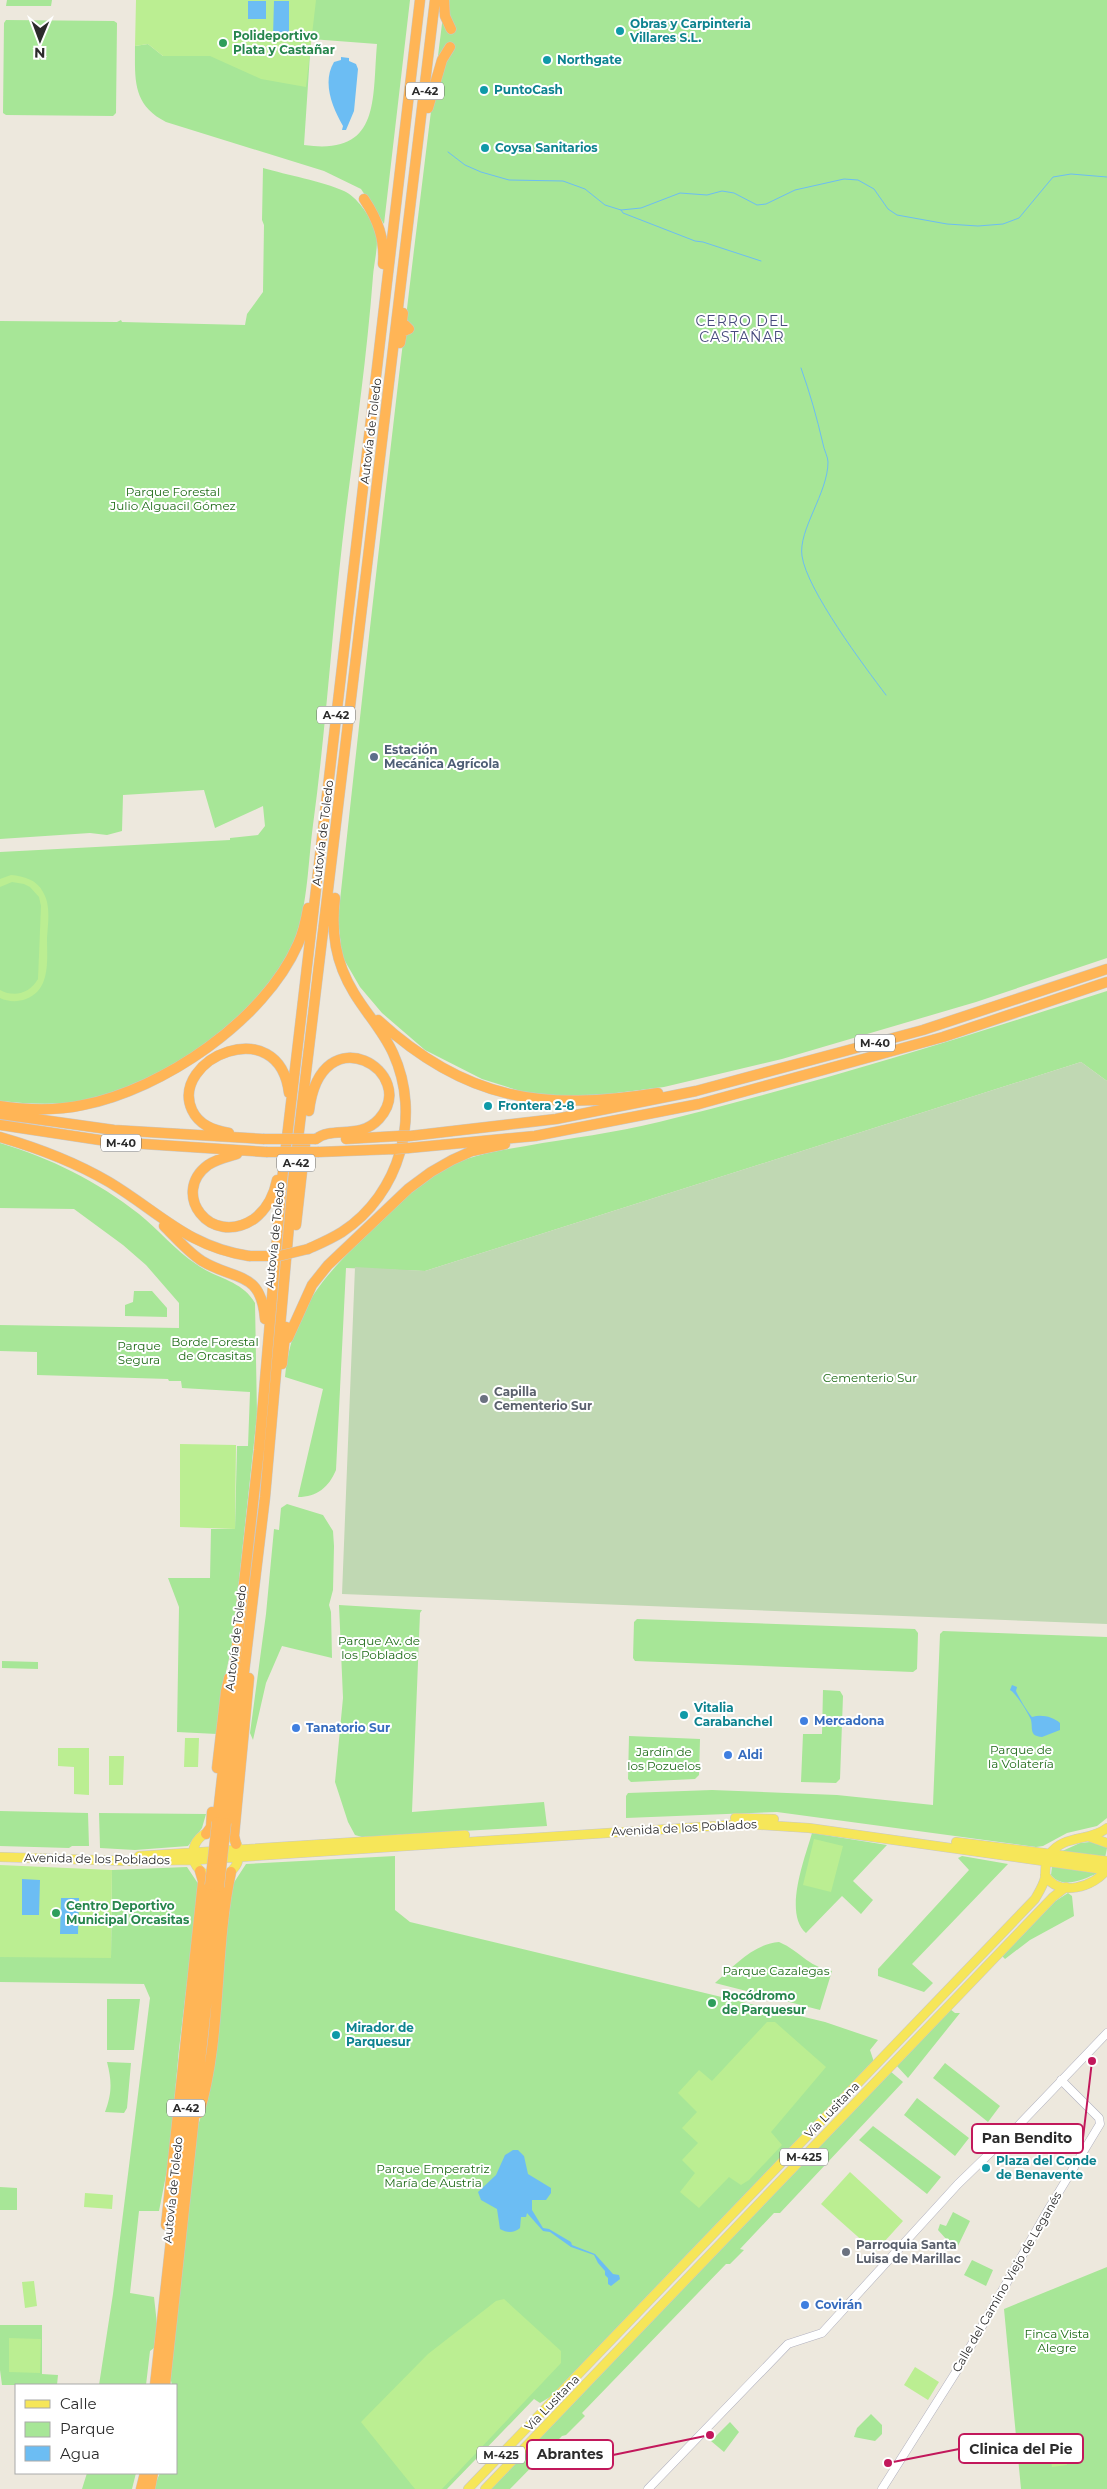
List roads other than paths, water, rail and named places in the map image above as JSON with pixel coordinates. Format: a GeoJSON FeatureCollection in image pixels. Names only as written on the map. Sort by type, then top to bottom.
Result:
{"type":"FeatureCollection","features":[{"type":"Feature","properties":{"kind":"highway","name":"Autovía de Toledo"},"geometry":{"type":"LineString","coordinates":[[154,2384],[222,1823],[238,1643],[268,1355],[275,1246],[288,1122],[420,0]]}},
{"type":"Feature","properties":{"kind":"highway","name":"A-42"},"geometry":{"type":"LineString","coordinates":[[413,182],[435,0]]}},
{"type":"Feature","properties":{"kind":"highway"},"geometry":{"type":"LineString","coordinates":[[444,0],[445,16],[451,29]]}},
{"type":"Feature","properties":{"kind":"highway"},"geometry":{"type":"LineString","coordinates":[[413,182],[421,159],[433,87],[442,60],[450,47]]}},
{"type":"Feature","properties":{"kind":"highway","name":"Autovía de Toledo"},"geometry":{"type":"LineString","coordinates":[[222,1823],[253,1605],[269,1454],[293,1181],[385,422],[392,404],[400,337],[402,332],[409,329],[402,322],[406,288],[402,279],[413,182]]}},
{"type":"Feature","properties":{"kind":"highway"},"geometry":{"type":"LineString","coordinates":[[364,199],[380,229],[384,251],[381,284],[383,312]]}},
{"type":"Feature","properties":{"kind":"highway"},"geometry":{"type":"LineString","coordinates":[[0,1137],[64,1159],[96,1175],[191,1238],[226,1252],[249,1256],[279,1256],[308,1249],[342,1232],[364,1213],[382,1192],[390,1178],[403,1143],[406,1116],[402,1078],[394,1054],[365,1007],[354,994],[339,965],[332,920],[359,684],[356,663]]}},
{"type":"Feature","properties":{"kind":"highway"},"geometry":{"type":"LineString","coordinates":[[0,1106],[37,1109],[60,1108],[106,1100],[168,1072],[209,1046],[257,1002],[290,959],[304,927],[314,866],[321,846]]}},
{"type":"Feature","properties":{"kind":"highway","name":"M-40"},"geometry":{"type":"LineString","coordinates":[[1051,986],[1082,970],[1107,962]]}},
{"type":"Feature","properties":{"kind":"highway","name":"M-40"},"geometry":{"type":"LineString","coordinates":[[0,1114],[114,1130],[263,1139],[410,1136],[484,1129],[556,1119],[696,1091],[923,1030],[1107,969]]}},
{"type":"Feature","properties":{"kind":"highway","name":"M-40"},"geometry":{"type":"LineString","coordinates":[[0,1125],[113,1142],[243,1152],[395,1149],[535,1136],[699,1104],[943,1038],[1107,982]]}},
{"type":"Feature","properties":{"kind":"highway","name":"M-40"},"geometry":{"type":"LineString","coordinates":[[1051,1001],[1107,987]]}},
{"type":"Feature","properties":{"kind":"highway"},"geometry":{"type":"LineString","coordinates":[[365,1007],[422,1056],[464,1079],[510,1095],[542,1100],[584,1102],[688,1088],[696,1091]]}},
{"type":"Feature","properties":{"kind":"highway"},"geometry":{"type":"LineString","coordinates":[[235,1138],[228,1133],[213,1129],[200,1122],[190,1104],[190,1084],[196,1073],[208,1061],[220,1055],[243,1050],[257,1050],[270,1055],[280,1064],[287,1078],[290,1107]]}},
{"type":"Feature","properties":{"kind":"highway"},"geometry":{"type":"LineString","coordinates":[[269,1454],[274,1444],[310,1101],[315,1083],[326,1068],[344,1058],[358,1058],[376,1067],[385,1079],[389,1093],[386,1108],[381,1116],[365,1129],[351,1133],[321,1135],[316,1139]]}},
{"type":"Feature","properties":{"kind":"highway"},"geometry":{"type":"LineString","coordinates":[[243,1152],[210,1164],[203,1170],[194,1185],[196,1204],[203,1219],[220,1228],[237,1228],[257,1217],[271,1199],[275,1188],[288,1122]]}},
{"type":"Feature","properties":{"kind":"highway"},"geometry":{"type":"LineString","coordinates":[[284,1346],[312,1285],[328,1265],[408,1189],[452,1160],[472,1151],[535,1136]]}},
{"type":"Feature","properties":{"kind":"highway"},"geometry":{"type":"LineString","coordinates":[[128,1195],[191,1252],[212,1265],[246,1278],[257,1289],[264,1304],[268,1355]]}},
{"type":"Feature","properties":{"kind":"highway"},"geometry":{"type":"LineString","coordinates":[[238,1850],[234,1836],[254,1625],[253,1605]]}},
{"type":"Feature","properties":{"kind":"highway"},"geometry":{"type":"LineString","coordinates":[[206,1834],[211,1827],[226,1691],[238,1643]]}},
{"type":"Feature","properties":{"kind":"highway"},"geometry":{"type":"LineString","coordinates":[[160,2331],[158,2297],[203,1881],[200,1871]]}},
{"type":"Feature","properties":{"kind":"highway"},"geometry":{"type":"LineString","coordinates":[[192,2130],[200,2112],[208,2078],[223,1924],[231,1872]]}},
{"type":"Feature","properties":{"kind":"highway","name":"Autovía de Toledo"},"geometry":{"type":"LineString","coordinates":[[165,2384],[215,1886]]}},
{"type":"Feature","properties":{"kind":"highway"},"geometry":{"type":"LineString","coordinates":[[144,2485],[152,2474]]}},
{"type":"Feature","properties":{"kind":"main road","name":"Avenida de los Poblados"},"geometry":{"type":"LineString","coordinates":[[0,1857],[129,1862],[238,1850],[404,1838],[763,1818],[1048,1857],[1107,1870]]}},
{"type":"Feature","properties":{"kind":"main road","name":"Avenida de los Poblados"},"geometry":{"type":"LineString","coordinates":[[238,1850],[349,1850],[745,1824],[809,1828],[1048,1857],[1107,1861]]}},
{"type":"Feature","properties":{"kind":"main road"},"geometry":{"type":"LineString","coordinates":[[1048,1857],[1064,1842],[1097,1833],[1107,1828]]}},
{"type":"Feature","properties":{"kind":"main road"},"geometry":{"type":"LineString","coordinates":[[217,1831],[225,1834],[238,1850],[231,1872],[213,1877],[200,1871],[193,1856],[196,1843],[206,1834],[217,1831]]}},
{"type":"Feature","properties":{"kind":"main road"},"geometry":{"type":"LineString","coordinates":[[1082,1837],[1101,1839],[1107,1843]]}},
{"type":"Feature","properties":{"kind":"main road","name":"Avenida de los Poblados"},"geometry":{"type":"LineString","coordinates":[[349,1850],[401,1844],[404,1838]]}},
{"type":"Feature","properties":{"kind":"main road","name":"Avenida de los Poblados"},"geometry":{"type":"LineString","coordinates":[[0,1852],[193,1856]]}},
{"type":"Feature","properties":{"kind":"main road","name":"Vía Lusitana"},"geometry":{"type":"LineString","coordinates":[[468,2489],[1035,1899],[1045,1875],[1048,1857]]}},
{"type":"Feature","properties":{"kind":"main road"},"geometry":{"type":"LineString","coordinates":[[1045,1875],[1053,1884],[1066,1887],[1089,1884],[1107,1870]]}},
{"type":"Feature","properties":{"kind":"main road","name":"Vía Lusitana"},"geometry":{"type":"LineString","coordinates":[[485,2489],[1053,1897],[1066,1887]]}},
{"type":"Feature","properties":{"kind":"main road"},"geometry":{"type":"LineString","coordinates":[[651,2300],[652,2306],[659,2308]]}},
{"type":"Feature","properties":{"kind":"main road"},"geometry":{"type":"LineString","coordinates":[[535,2420],[542,2422],[543,2429]]}},
{"type":"Feature","properties":{"kind":"street"},"geometry":{"type":"LineString","coordinates":[[648,2489],[788,2344],[822,2332],[958,2184],[1106,2035]]}},
{"type":"Feature","properties":{"kind":"street","name":"Calle del Camino Viejo de Leganés"},"geometry":{"type":"LineString","coordinates":[[882,2489],[956,2372],[1048,2210],[1100,2124],[1099,2118],[1062,2080]]}},
{"type":"Feature","properties":{"kind":"water"},"geometry":{"type":"Polygon","coordinates":[[[248,1],[266,1],[266,19],[248,19],[248,1]]]}},
{"type":"Feature","properties":{"kind":"water"},"geometry":{"type":"Polygon","coordinates":[[[274,1],[289,1],[289,37],[273,37],[274,1]]]}},
{"type":"Feature","properties":{"kind":"water"},"geometry":{"type":"Polygon","coordinates":[[[341,57],[349,58],[349,61],[356,64],[358,69],[354,111],[346,130],[342,130],[343,126],[332,103],[329,86],[330,70],[334,62],[341,60],[341,57]]]}},
{"type":"Feature","properties":{"kind":"water"},"geometry":{"type":"Polygon","coordinates":[[[1012,1685],[1017,1687],[1016,1691],[1025,1708],[1018,1699],[1010,1690],[1012,1685]]]}},
{"type":"Feature","properties":{"kind":"water"},"geometry":{"type":"Polygon","coordinates":[[[1025,1708],[1032,1717],[1043,1716],[1054,1719],[1060,1723],[1060,1730],[1042,1737],[1035,1735],[1033,1734],[1031,1720],[1025,1708]]]}},
{"type":"Feature","properties":{"kind":"water"},"geometry":{"type":"Polygon","coordinates":[[[22,1879],[40,1880],[39,1915],[22,1915],[22,1879]]]}},
{"type":"Feature","properties":{"kind":"water"},"geometry":{"type":"Polygon","coordinates":[[[61,1898],[79,1898],[78,1934],[60,1934],[61,1898]]]}},
{"type":"Feature","properties":{"kind":"water"},"geometry":{"type":"Polygon","coordinates":[[[513,2150],[518,2150],[524,2156],[528,2174],[551,2188],[551,2193],[546,2200],[532,2200],[532,2210],[543,2228],[549,2229],[571,2242],[572,2245],[595,2254],[613,2274],[619,2275],[620,2279],[611,2286],[608,2284],[605,2271],[594,2255],[571,2247],[550,2232],[543,2231],[527,2213],[526,2217],[521,2217],[518,2230],[510,2232],[500,2229],[497,2209],[481,2200],[478,2192],[496,2175],[505,2155],[513,2150]]]}},
{"type":"Feature","properties":{"kind":"waterway"},"geometry":{"type":"LineString","coordinates":[[448,152],[465,165],[509,180],[563,181],[585,189],[605,205],[621,210],[641,208],[680,193],[707,195],[722,191],[734,193],[757,205],[766,204],[795,190],[844,179],[858,180],[874,189],[888,209],[897,215],[947,224],[978,226],[1003,224],[1019,218],[1053,177],[1071,174],[1107,177]]}},
{"type":"Feature","properties":{"kind":"waterway"},"geometry":{"type":"LineString","coordinates":[[621,210],[623,213],[695,241],[761,261]]}},
{"type":"Feature","properties":{"kind":"waterway"},"geometry":{"type":"LineString","coordinates":[[801,368],[828,462],[827,474],[804,535],[802,556],[806,571],[825,607],[886,695]]}},
{"type":"Feature","properties":{"kind":"place","name":"Obras y Carpinteria Villares S.L."},"geometry":{"type":"Point","coordinates":[620,31]}},
{"type":"Feature","properties":{"kind":"place","name":"Polideportivo Plata y Castañar"},"geometry":{"type":"Point","coordinates":[223,43]}},
{"type":"Feature","properties":{"kind":"place","name":"Northgate"},"geometry":{"type":"Point","coordinates":[547,60]}},
{"type":"Feature","properties":{"kind":"place","name":"PuntoCash"},"geometry":{"type":"Point","coordinates":[484,90]}},
{"type":"Feature","properties":{"kind":"place","name":"Coysa Sanitarios"},"geometry":{"type":"Point","coordinates":[485,148]}},
{"type":"Feature","properties":{"kind":"place","name":"Estación Mecánica Agrícola"},"geometry":{"type":"Point","coordinates":[374,757]}},
{"type":"Feature","properties":{"kind":"place","name":"Frontera 2-8"},"geometry":{"type":"Point","coordinates":[488,1106]}},
{"type":"Feature","properties":{"kind":"place","name":"Capilla Cementerio Sur"},"geometry":{"type":"Point","coordinates":[484,1399]}},
{"type":"Feature","properties":{"kind":"place","name":"Vitalia Carabanchel"},"geometry":{"type":"Point","coordinates":[684,1715]}},
{"type":"Feature","properties":{"kind":"place","name":"Mercadona"},"geometry":{"type":"Point","coordinates":[804,1721]}},
{"type":"Feature","properties":{"kind":"place","name":"Tanatorio Sur"},"geometry":{"type":"Point","coordinates":[296,1728]}},
{"type":"Feature","properties":{"kind":"place","name":"Aldi"},"geometry":{"type":"Point","coordinates":[728,1755]}},
{"type":"Feature","properties":{"kind":"place","name":"Centro Deportivo Municipal Orcasitas"},"geometry":{"type":"Point","coordinates":[56,1913]}},
{"type":"Feature","properties":{"kind":"place","name":"Rocódromo de Parquesur"},"geometry":{"type":"Point","coordinates":[712,2003]}},
{"type":"Feature","properties":{"kind":"place","name":"Mirador de Parquesur"},"geometry":{"type":"Point","coordinates":[336,2035]}},
{"type":"Feature","properties":{"kind":"place","name":"Pan Bendito"},"geometry":{"type":"Point","coordinates":[1092,2061]}},
{"type":"Feature","properties":{"kind":"place","name":"Plaza del Conde de Benavente"},"geometry":{"type":"Point","coordinates":[986,2168]}},
{"type":"Feature","properties":{"kind":"place","name":"Parroquia Santa Luisa de Marillac"},"geometry":{"type":"Point","coordinates":[846,2252]}},
{"type":"Feature","properties":{"kind":"place","name":"Covirán"},"geometry":{"type":"Point","coordinates":[805,2305]}},
{"type":"Feature","properties":{"kind":"place","name":"Abrantes"},"geometry":{"type":"Point","coordinates":[710,2435]}},
{"type":"Feature","properties":{"kind":"place","name":"Clinica del Pie"},"geometry":{"type":"Point","coordinates":[888,2463]}},
{"type":"Feature","properties":{"kind":"district","name":"CERRO DEL CASTAÑAR"},"geometry":{"type":"Point","coordinates":[742,330]}},
{"type":"Feature","properties":{"kind":"park label","name":"Parque Forestal Julio Alguacil Gómez"},"geometry":{"type":"Point","coordinates":[173,499]}},
{"type":"Feature","properties":{"kind":"park label","name":"Borde Forestal de Orcasitas"},"geometry":{"type":"Point","coordinates":[215,1349]}},
{"type":"Feature","properties":{"kind":"park label","name":"Parque Segura"},"geometry":{"type":"Point","coordinates":[139,1353]}},
{"type":"Feature","properties":{"kind":"park label","name":"Cementerio Sur"},"geometry":{"type":"Point","coordinates":[870,1378]}},
{"type":"Feature","properties":{"kind":"park label","name":"Parque Av. de los Poblados"},"geometry":{"type":"Point","coordinates":[379,1648]}},
{"type":"Feature","properties":{"kind":"park label","name":"Parque de la Volatería"},"geometry":{"type":"Point","coordinates":[1021,1757]}},
{"type":"Feature","properties":{"kind":"park label","name":"Jardín de los Pozuelos"},"geometry":{"type":"Point","coordinates":[664,1759]}},
{"type":"Feature","properties":{"kind":"park label","name":"Parque Cazalegas"},"geometry":{"type":"Point","coordinates":[776,1971]}},
{"type":"Feature","properties":{"kind":"park label","name":"Parque Emperatriz María de Austria"},"geometry":{"type":"Point","coordinates":[433,2176]}},
{"type":"Feature","properties":{"kind":"park label","name":"Finca Vista Alegre"},"geometry":{"type":"Point","coordinates":[1057,2341]}}]}
